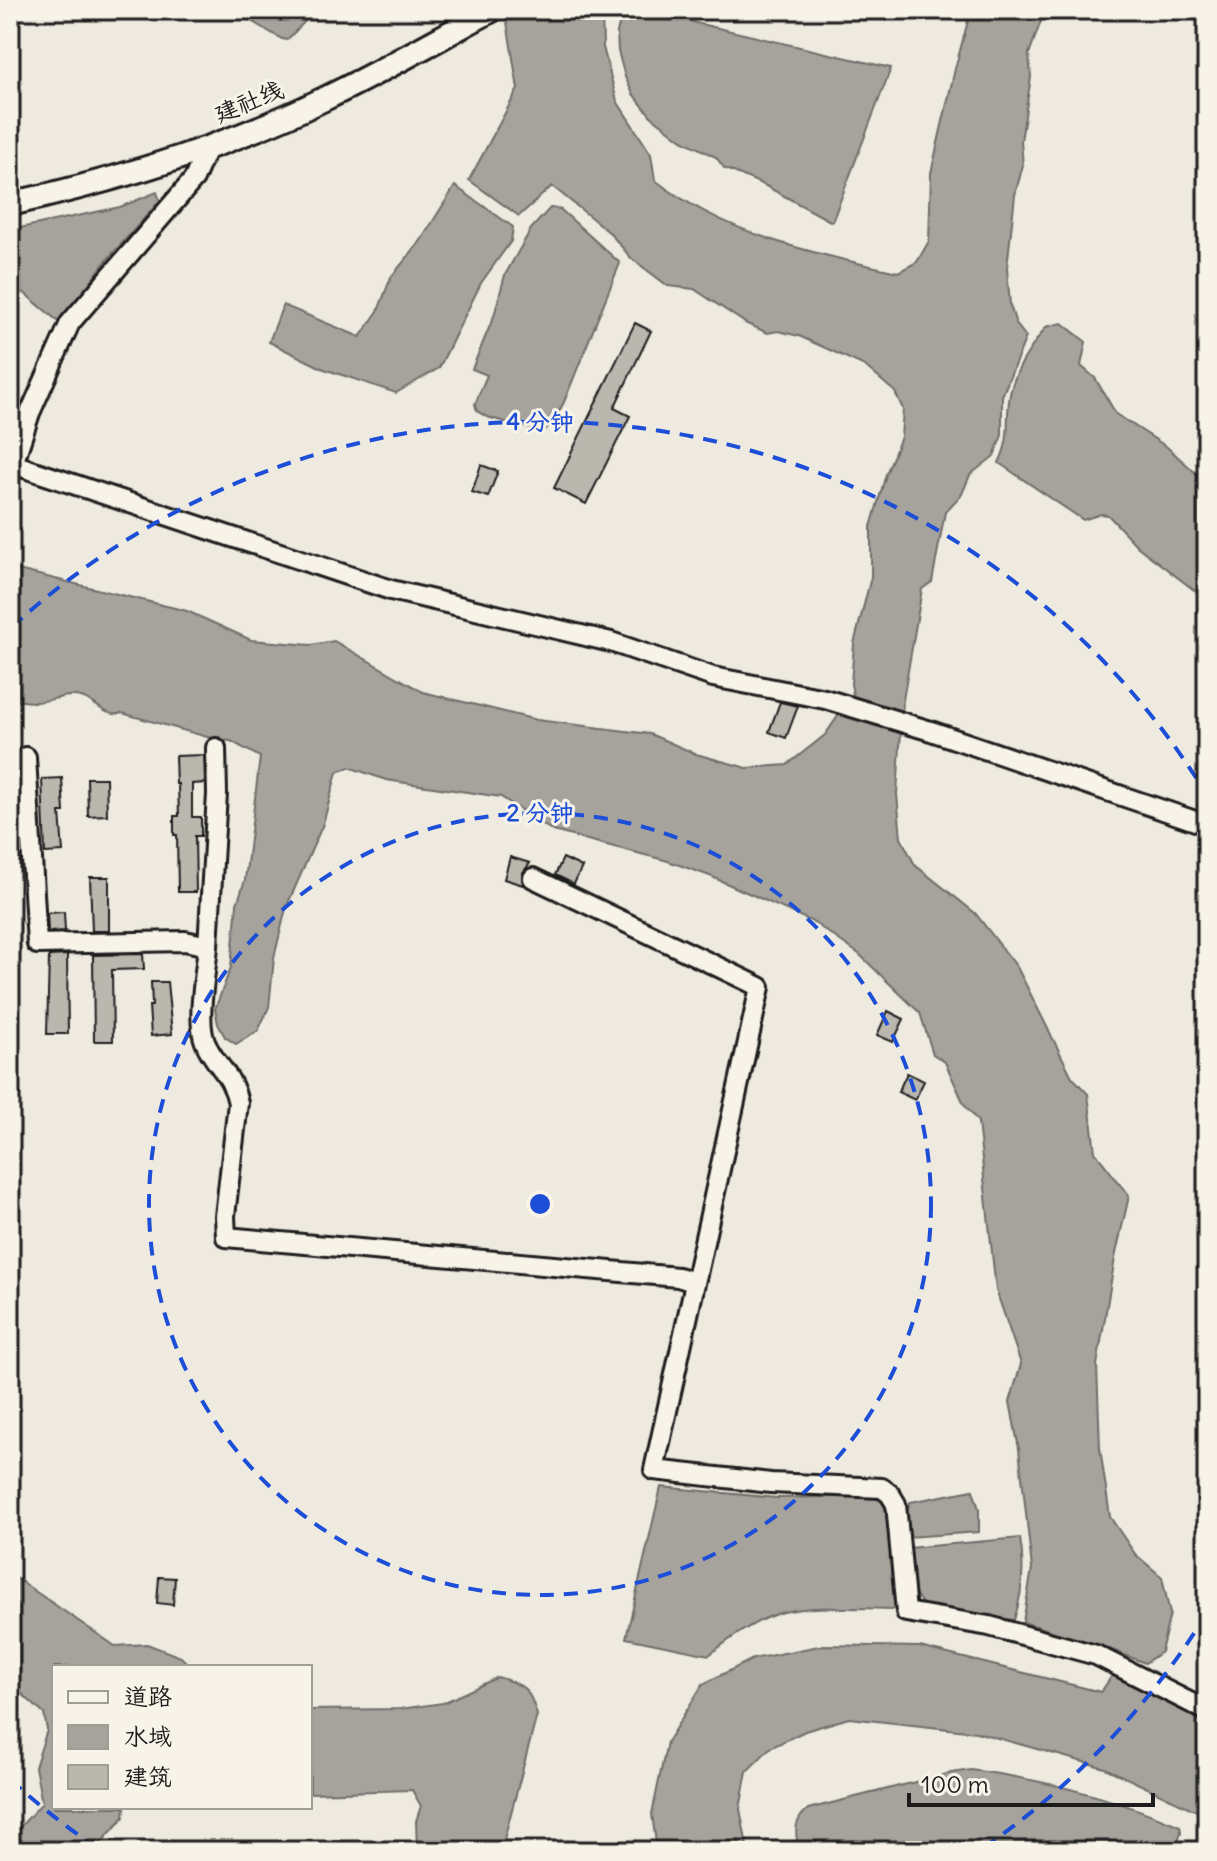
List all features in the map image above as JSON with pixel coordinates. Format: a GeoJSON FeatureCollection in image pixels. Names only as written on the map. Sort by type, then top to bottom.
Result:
{"type":"FeatureCollection","features":[{"type":"Feature","properties":{"kind":"main road","name":"建社线"},"geometry":{"type":"LineString","coordinates":[[10,204],[82,188],[207,148],[322,100],[492,10]]}},
{"type":"Feature","properties":{"kind":"street"},"geometry":{"type":"LineString","coordinates":[[207,148],[194,179],[70,323],[11,464],[391,590],[611,642],[713,677],[825,699],[931,731],[1207,825]]}},
{"type":"Feature","properties":{"kind":"street"},"geometry":{"type":"LineString","coordinates":[[216,748],[216,808],[201,1024],[205,1041],[234,1085],[238,1103],[225,1216],[226,1237],[678,1277],[695,1282]]}},
{"type":"Feature","properties":{"kind":"street"},"geometry":{"type":"LineString","coordinates":[[26,757],[37,944],[185,941],[208,946]]}},
{"type":"Feature","properties":{"kind":"street"},"geometry":{"type":"LineString","coordinates":[[533,878],[760,987],[654,1470],[783,1484],[882,1488],[896,1504],[906,1612],[989,1626],[1096,1655],[1207,1711]]}},
{"type":"Feature","properties":{"kind":"water"},"geometry":{"type":"Polygon","coordinates":[[[232,10],[316,10],[287,40],[232,10]]]}},
{"type":"Feature","properties":{"kind":"water"},"geometry":{"type":"Polygon","coordinates":[[[505,10],[602,10],[603,47],[617,101],[651,154],[655,180],[682,199],[710,215],[771,240],[898,272],[917,262],[929,241],[931,173],[971,10],[1045,10],[1029,54],[1031,77],[1021,141],[1023,165],[1015,195],[1007,268],[1010,305],[1016,324],[1026,337],[1002,396],[1002,435],[994,456],[970,475],[962,494],[945,512],[932,582],[922,589],[903,700],[897,794],[901,838],[915,865],[975,913],[1017,967],[1072,1077],[1088,1094],[1095,1152],[1129,1196],[1097,1365],[1100,1448],[1110,1517],[1135,1554],[1162,1577],[1170,1614],[1161,1652],[1145,1663],[1023,1622],[1032,1569],[1019,1449],[1010,1402],[1021,1364],[996,1290],[978,1122],[964,1104],[945,1062],[933,1054],[920,1013],[859,954],[813,922],[710,876],[668,861],[553,831],[501,797],[386,780],[349,767],[337,772],[323,824],[286,908],[274,958],[269,1007],[258,1031],[236,1044],[225,1037],[215,1009],[231,967],[237,904],[245,880],[260,757],[231,741],[122,713],[111,714],[81,697],[36,702],[10,700],[10,568],[187,611],[251,640],[311,645],[334,641],[423,692],[537,720],[650,734],[696,754],[747,768],[787,765],[825,735],[853,694],[854,644],[871,577],[871,527],[886,474],[901,437],[903,409],[895,392],[865,366],[799,336],[778,331],[768,333],[747,324],[694,289],[668,286],[631,258],[610,233],[552,186],[519,216],[469,180],[518,89],[505,10]]]}},
{"type":"Feature","properties":{"kind":"water"},"geometry":{"type":"Polygon","coordinates":[[[631,10],[662,10],[696,23],[891,68],[832,222],[764,185],[724,168],[716,157],[682,140],[651,116],[633,94],[618,51],[617,32],[621,19],[631,10]]]}},
{"type":"Feature","properties":{"kind":"water"},"geometry":{"type":"Polygon","coordinates":[[[455,186],[513,227],[511,241],[481,283],[439,368],[396,393],[324,369],[269,342],[283,305],[360,337],[378,311],[391,277],[420,242],[455,186]]]}},
{"type":"Feature","properties":{"kind":"water"},"geometry":{"type":"Polygon","coordinates":[[[157,192],[160,201],[106,261],[60,323],[10,281],[10,230],[120,207],[157,192]]]}},
{"type":"Feature","properties":{"kind":"water"},"geometry":{"type":"Polygon","coordinates":[[[550,208],[560,209],[620,263],[564,402],[553,423],[542,432],[487,417],[477,411],[475,404],[487,375],[472,369],[494,316],[505,275],[531,229],[550,208]]]}},
{"type":"Feature","properties":{"kind":"water"},"geometry":{"type":"Polygon","coordinates":[[[1062,323],[1086,342],[1081,366],[1095,378],[1116,414],[1167,447],[1207,483],[1207,600],[1138,547],[1108,515],[1083,520],[999,463],[1007,439],[1011,391],[1018,371],[1046,327],[1062,323]]]}},
{"type":"Feature","properties":{"kind":"water"},"geometry":{"type":"Polygon","coordinates":[[[661,1487],[777,1498],[868,1496],[880,1500],[886,1508],[895,1609],[822,1608],[780,1613],[751,1625],[709,1655],[626,1638],[661,1487]]]}},
{"type":"Feature","properties":{"kind":"water"},"geometry":{"type":"Polygon","coordinates":[[[973,1490],[979,1509],[979,1532],[908,1537],[907,1511],[910,1502],[973,1490]]]}},
{"type":"Feature","properties":{"kind":"water"},"geometry":{"type":"Polygon","coordinates":[[[1020,1538],[1022,1579],[1014,1620],[926,1607],[916,1595],[911,1580],[908,1548],[1020,1538]]]}},
{"type":"Feature","properties":{"kind":"water"},"geometry":{"type":"Polygon","coordinates":[[[10,1574],[115,1646],[147,1644],[181,1657],[189,1665],[52,1665],[52,1809],[125,1809],[124,1817],[94,1851],[15,1851],[19,1828],[42,1803],[35,1767],[47,1730],[44,1714],[10,1683],[10,1574]]]}},
{"type":"Feature","properties":{"kind":"water"},"geometry":{"type":"Polygon","coordinates":[[[824,1645],[920,1647],[1101,1692],[1113,1674],[1207,1723],[1207,1816],[1105,1768],[976,1732],[849,1718],[805,1731],[770,1748],[747,1771],[740,1809],[748,1851],[657,1851],[652,1814],[667,1742],[703,1684],[753,1659],[824,1645]]]}},
{"type":"Feature","properties":{"kind":"water"},"geometry":{"type":"Polygon","coordinates":[[[498,1677],[525,1689],[531,1699],[537,1715],[501,1851],[417,1851],[416,1821],[421,1806],[412,1790],[312,1793],[312,1710],[400,1709],[443,1703],[498,1677]]]}},
{"type":"Feature","properties":{"kind":"water"},"geometry":{"type":"Polygon","coordinates":[[[971,1770],[1050,1784],[1129,1807],[1180,1826],[1178,1842],[1161,1851],[799,1851],[796,1828],[808,1809],[971,1770]]]}},
{"type":"Feature","properties":{"kind":"building"},"geometry":{"type":"Polygon","coordinates":[[[635,323],[651,331],[614,408],[630,416],[586,504],[554,488],[635,323]]]}},
{"type":"Feature","properties":{"kind":"building"},"geometry":{"type":"Polygon","coordinates":[[[481,465],[498,471],[488,497],[472,492],[481,465]]]}},
{"type":"Feature","properties":{"kind":"building"},"geometry":{"type":"Polygon","coordinates":[[[780,702],[798,706],[786,738],[769,732],[780,702]]]}},
{"type":"Feature","properties":{"kind":"building"},"geometry":{"type":"Polygon","coordinates":[[[204,755],[205,783],[192,784],[192,817],[201,817],[201,836],[195,836],[196,892],[178,892],[177,835],[174,835],[174,816],[179,816],[175,756],[204,755]]]}},
{"type":"Feature","properties":{"kind":"building"},"geometry":{"type":"Polygon","coordinates":[[[62,778],[64,812],[60,812],[63,852],[45,853],[42,779],[62,778]]]}},
{"type":"Feature","properties":{"kind":"building"},"geometry":{"type":"Polygon","coordinates":[[[87,778],[106,778],[107,815],[88,816],[87,778]]]}},
{"type":"Feature","properties":{"kind":"building"},"geometry":{"type":"Polygon","coordinates":[[[510,857],[530,863],[522,874],[523,885],[504,879],[510,857]]]}},
{"type":"Feature","properties":{"kind":"building"},"geometry":{"type":"Polygon","coordinates":[[[563,858],[582,867],[574,884],[555,875],[563,858]]]}},
{"type":"Feature","properties":{"kind":"building"},"geometry":{"type":"Polygon","coordinates":[[[90,877],[109,877],[109,931],[92,931],[90,877]]]}},
{"type":"Feature","properties":{"kind":"building"},"geometry":{"type":"Polygon","coordinates":[[[64,912],[65,931],[48,932],[47,913],[64,912]]]}},
{"type":"Feature","properties":{"kind":"building"},"geometry":{"type":"Polygon","coordinates":[[[143,954],[144,969],[112,970],[113,1041],[94,1041],[93,955],[143,954]]]}},
{"type":"Feature","properties":{"kind":"building"},"geometry":{"type":"Polygon","coordinates":[[[67,955],[68,1034],[47,1034],[49,956],[67,955]]]}},
{"type":"Feature","properties":{"kind":"building"},"geometry":{"type":"Polygon","coordinates":[[[151,982],[167,982],[172,1034],[151,1036],[151,982]]]}},
{"type":"Feature","properties":{"kind":"building"},"geometry":{"type":"Polygon","coordinates":[[[888,1011],[904,1019],[893,1042],[877,1035],[888,1011]]]}},
{"type":"Feature","properties":{"kind":"building"},"geometry":{"type":"Polygon","coordinates":[[[907,1073],[924,1081],[915,1100],[898,1092],[907,1073]]]}},
{"type":"Feature","properties":{"kind":"building"},"geometry":{"type":"Polygon","coordinates":[[[159,1577],[175,1578],[173,1605],[157,1603],[159,1577]]]}}]}
